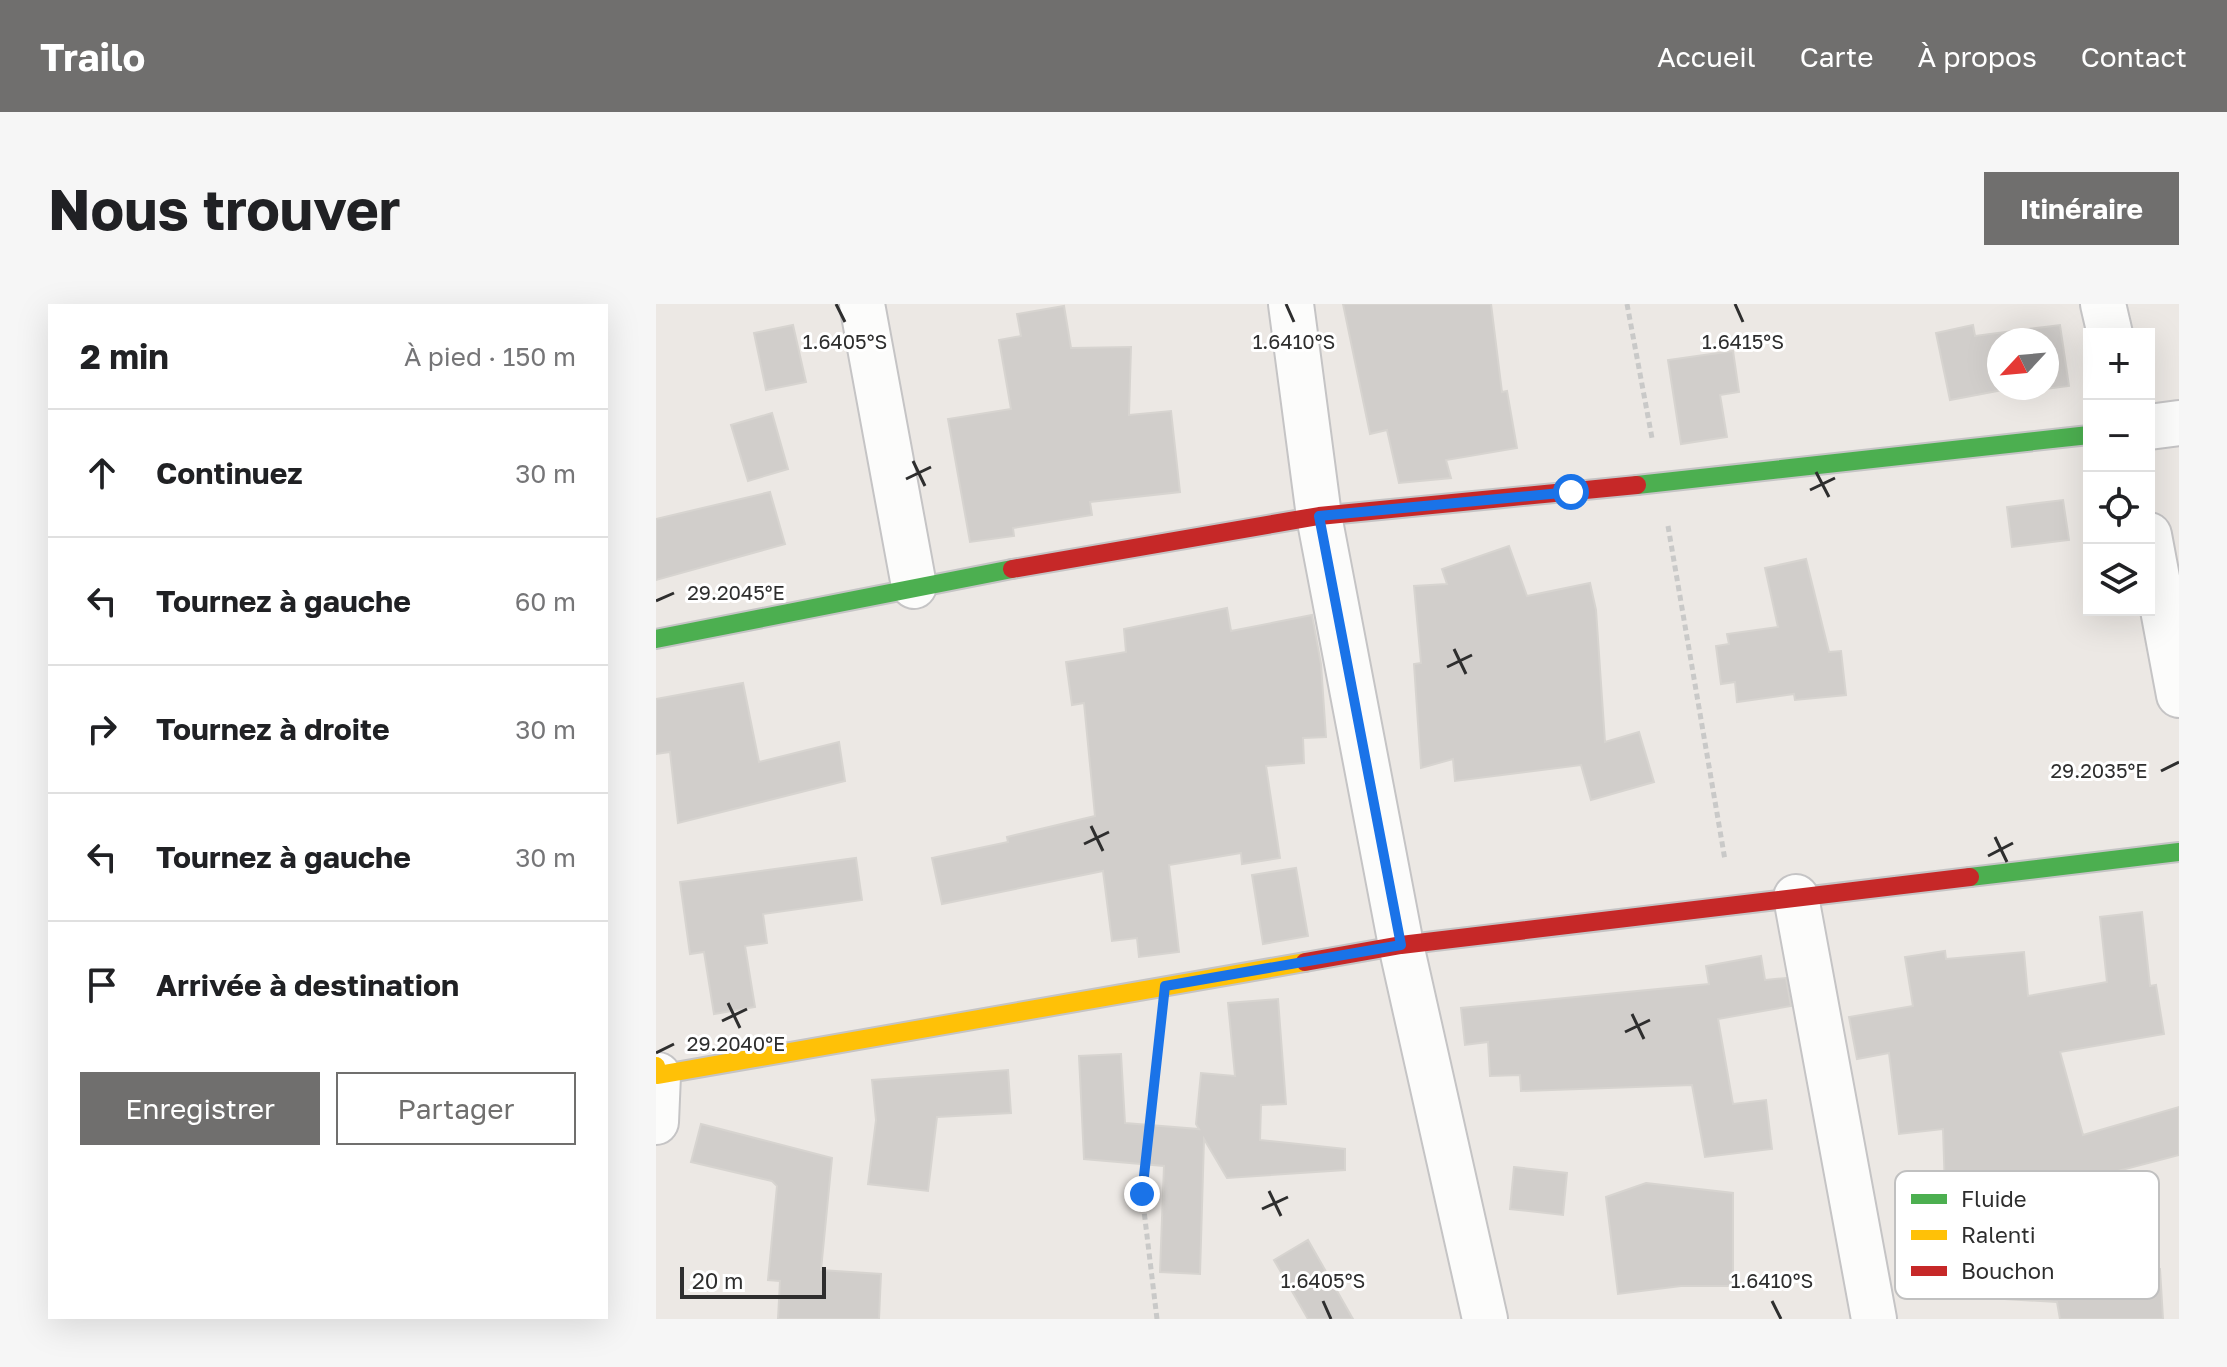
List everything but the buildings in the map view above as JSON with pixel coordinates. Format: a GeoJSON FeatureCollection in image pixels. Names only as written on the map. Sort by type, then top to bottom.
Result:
{"type":"FeatureCollection","features":[{"type":"Feature","properties":{"kind":"street"},"geometry":{"type":"LineString","coordinates":[[862,304],[914,586]]}},
{"type":"Feature","properties":{"kind":"street"},"geometry":{"type":"LineString","coordinates":[[1291,304],[1319,516],[1401,945],[1485,1319]]}},
{"type":"Feature","properties":{"kind":"street"},"geometry":{"type":"LineString","coordinates":[[2103,304],[2109,328]]}},
{"type":"Feature","properties":{"kind":"street"},"geometry":{"type":"LineString","coordinates":[[2155,426],[2179,423]]}},
{"type":"Feature","properties":{"kind":"street"},"geometry":{"type":"LineString","coordinates":[[656,639],[914,586],[1319,516],[1661,483],[2083,436]]}},
{"type":"Feature","properties":{"kind":"street"},"geometry":{"type":"LineString","coordinates":[[2151,544],[2179,695]]}},
{"type":"Feature","properties":{"kind":"street"},"geometry":{"type":"LineString","coordinates":[[656,1122],[657,1070],[1401,945],[2179,852]]}},
{"type":"Feature","properties":{"kind":"street"},"geometry":{"type":"LineString","coordinates":[[1796,897],[1874,1319]]}},
{"type":"Feature","properties":{"kind":"path"},"geometry":{"type":"LineString","coordinates":[[1627,304],[1733,904]]}},
{"type":"Feature","properties":{"kind":"path"},"geometry":{"type":"LineString","coordinates":[[1157,1319],[1142,1194],[1165,986]]}},
{"type":"Feature","properties":{"kind":"traffic: fast"},"geometry":{"type":"LineString","coordinates":[[1637,485],[2083,436]]}},
{"type":"Feature","properties":{"kind":"traffic: fast"},"geometry":{"type":"LineString","coordinates":[[656,639],[1012,569]]}},
{"type":"Feature","properties":{"kind":"traffic: fast"},"geometry":{"type":"LineString","coordinates":[[1970,877],[2179,852]]}},
{"type":"Feature","properties":{"kind":"traffic: slow"},"geometry":{"type":"LineString","coordinates":[[656,1066],[658,1075],[1305,962]]}},
{"type":"Feature","properties":{"kind":"traffic: jam"},"geometry":{"type":"LineString","coordinates":[[1012,569],[1319,516],[1637,485]]}},
{"type":"Feature","properties":{"kind":"traffic: jam"},"geometry":{"type":"LineString","coordinates":[[1305,962],[1401,945],[1970,877]]}},
{"type":"Feature","properties":{"kind":"route"},"geometry":{"type":"LineString","coordinates":[[1142,1194],[1165,986],[1401,945],[1319,516],[1571,492]]}}]}
